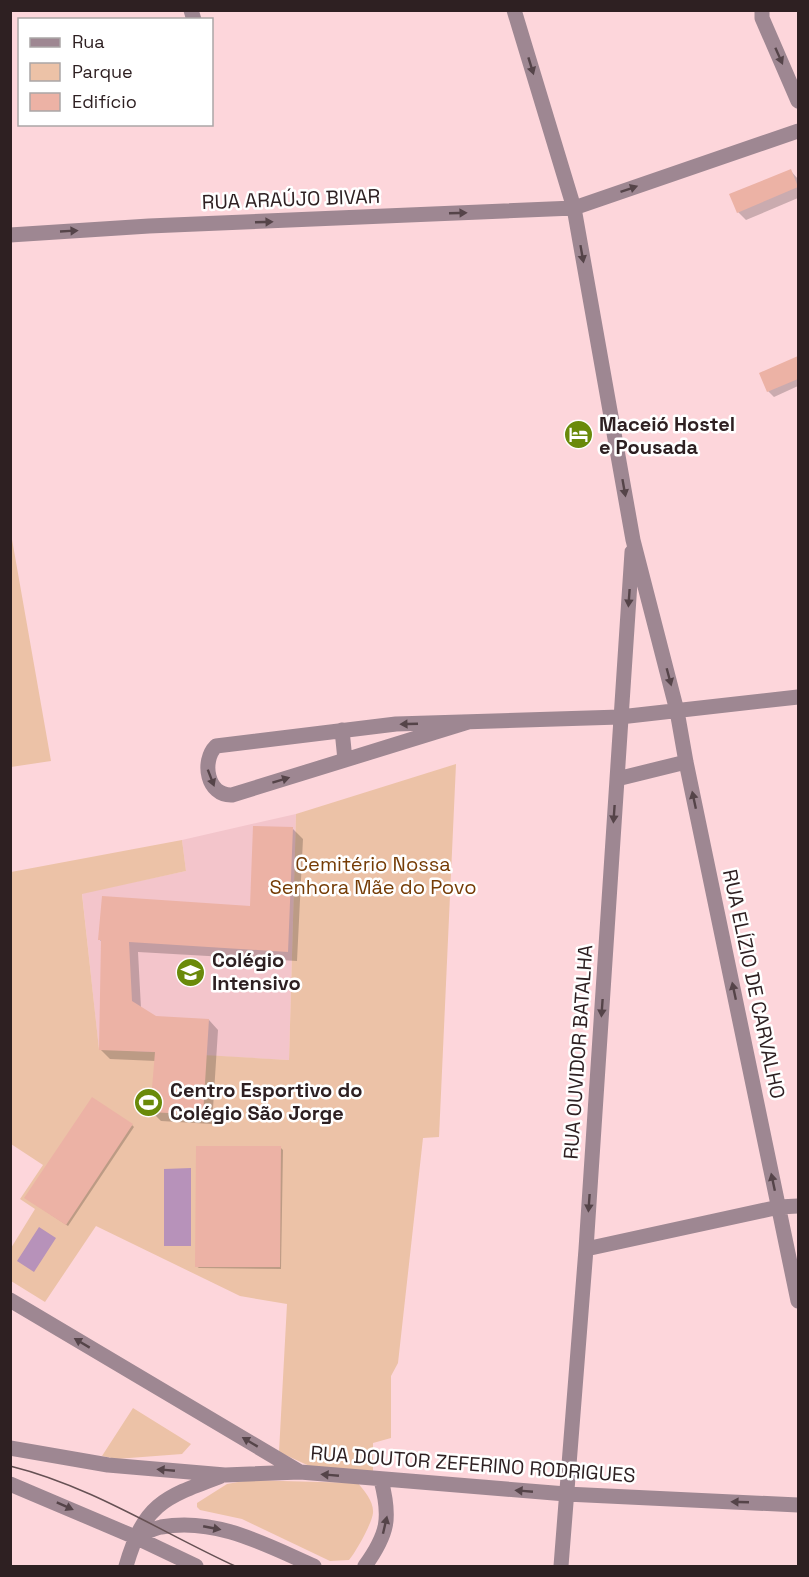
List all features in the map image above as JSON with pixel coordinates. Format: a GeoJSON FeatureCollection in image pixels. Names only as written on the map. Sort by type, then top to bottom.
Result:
{"type":"FeatureCollection","features":[{"type":"Feature","properties":{"kind":"street"},"geometry":{"type":"LineString","coordinates":[[513,10],[574,208],[633,540]]}},
{"type":"Feature","properties":{"kind":"street"},"geometry":{"type":"LineString","coordinates":[[762,10],[762,18],[798,101]]}},
{"type":"Feature","properties":{"kind":"street","name":"RUA ARAÚJO BIVAR"},"geometry":{"type":"LineString","coordinates":[[10,234],[574,208],[798,131]]}},
{"type":"Feature","properties":{"kind":"street","name":"RUA ELÍZIO DE CARVALHO"},"geometry":{"type":"LineString","coordinates":[[633,540],[677,711],[798,1300]]}},
{"type":"Feature","properties":{"kind":"street","name":"RUA OUVIDOR BATALHA"},"geometry":{"type":"LineString","coordinates":[[561,1566],[586,1248],[633,540]]}},
{"type":"Feature","properties":{"kind":"street"},"geometry":{"type":"LineString","coordinates":[[468,722],[232,795],[225,795],[216,790],[207,768],[209,756],[216,746],[342,730],[396,724],[620,717],[798,697]]}},
{"type":"Feature","properties":{"kind":"street"},"geometry":{"type":"LineString","coordinates":[[342,730],[345,760]]}},
{"type":"Feature","properties":{"kind":"street"},"geometry":{"type":"LineString","coordinates":[[617,779],[686,762]]}},
{"type":"Feature","properties":{"kind":"street"},"geometry":{"type":"LineString","coordinates":[[586,1248],[779,1207],[798,1206]]}},
{"type":"Feature","properties":{"kind":"street","name":"RUA DOUTOR ZEFERINO RODRIGUES"},"geometry":{"type":"LineString","coordinates":[[10,1300],[300,1472],[566,1494],[798,1504]]}},
{"type":"Feature","properties":{"kind":"street"},"geometry":{"type":"LineString","coordinates":[[10,1448],[108,1465],[225,1475],[300,1472]]}},
{"type":"Feature","properties":{"kind":"street"},"geometry":{"type":"LineString","coordinates":[[126,1566],[135,1537],[145,1520],[165,1500],[180,1491],[225,1475]]}},
{"type":"Feature","properties":{"kind":"street"},"geometry":{"type":"LineString","coordinates":[[365,1566],[380,1543],[387,1518],[387,1505],[381,1480]]}},
{"type":"Feature","properties":{"kind":"street"},"geometry":{"type":"LineString","coordinates":[[10,1484],[135,1537],[196,1566]]}},
{"type":"Feature","properties":{"kind":"street"},"geometry":{"type":"LineString","coordinates":[[135,1537],[159,1528],[188,1524],[205,1526],[252,1538],[314,1566]]}},
{"type":"Feature","properties":{"kind":"shaded area","name":"Colégio Intensivo"},"geometry":{"type":"Polygon","coordinates":[[[296,814],[289,1060],[99,1050],[82,893],[186,871],[182,840],[296,814]]]}},
{"type":"Feature","properties":{"kind":"shaded area"},"geometry":{"type":"Polygon","coordinates":[[[191,1168],[191,1246],[164,1246],[164,1169],[191,1168]]]}},
{"type":"Feature","properties":{"kind":"shaded area"},"geometry":{"type":"Polygon","coordinates":[[[39,1227],[56,1238],[34,1272],[17,1261],[39,1227]]]}},
{"type":"Feature","properties":{"kind":"green space"},"geometry":{"type":"Polygon","coordinates":[[[10,528],[51,761],[11,767],[10,767],[10,528]]]}},
{"type":"Feature","properties":{"kind":"green space","name":"Cemitério Nossa Senhora Mãe do Povo"},"geometry":{"type":"Polygon","coordinates":[[[456,764],[439,1137],[423,1138],[398,1363],[391,1376],[391,1438],[373,1443],[373,1475],[318,1470],[279,1452],[287,1304],[240,1296],[96,1226],[45,1302],[11,1281],[11,1248],[35,1209],[20,1199],[43,1165],[11,1144],[11,872],[182,840],[186,871],[82,894],[99,1049],[289,1060],[296,814],[456,764]]]}},
{"type":"Feature","properties":{"kind":"green space"},"geometry":{"type":"Polygon","coordinates":[[[133,1408],[191,1444],[182,1454],[116,1459],[102,1456],[133,1408]]]}},
{"type":"Feature","properties":{"kind":"green space"},"geometry":{"type":"Polygon","coordinates":[[[249,1480],[358,1483],[372,1504],[372,1518],[356,1551],[349,1560],[330,1561],[242,1519],[200,1510],[197,1507],[197,1503],[227,1484],[249,1480]]]}},
{"type":"Feature","properties":{"kind":"building"},"geometry":{"type":"Polygon","coordinates":[[[791,169],[798,187],[737,213],[729,194],[791,169]]]}},
{"type":"Feature","properties":{"kind":"building"},"geometry":{"type":"Polygon","coordinates":[[[798,356],[798,379],[767,392],[759,373],[798,356]]]}},
{"type":"Feature","properties":{"kind":"building"},"geometry":{"type":"Polygon","coordinates":[[[253,826],[293,827],[288,952],[129,942],[132,1001],[156,1016],[209,1019],[203,1115],[150,1112],[155,1052],[99,1050],[101,940],[98,940],[102,896],[250,906],[253,826]]]}},
{"type":"Feature","properties":{"kind":"building"},"geometry":{"type":"Polygon","coordinates":[[[92,1097],[133,1124],[66,1225],[24,1198],[92,1097]]]}},
{"type":"Feature","properties":{"kind":"building"},"geometry":{"type":"Polygon","coordinates":[[[196,1146],[281,1146],[280,1267],[195,1267],[196,1146]]]}},
{"type":"Feature","properties":{"kind":"tram line"},"geometry":{"type":"LineString","coordinates":[[10,1466],[69,1485],[97,1497],[235,1566]]}},
{"type":"Feature","properties":{"kind":"place","name":"Maceió Hostel e Pousada"},"geometry":{"type":"Point","coordinates":[578,435]}},
{"type":"Feature","properties":{"kind":"place","name":"Colégio Intensivo"},"geometry":{"type":"Point","coordinates":[191,972]}},
{"type":"Feature","properties":{"kind":"place","name":"Centro Esportivo do Colégio São Jorge"},"geometry":{"type":"Point","coordinates":[149,1102]}}]}
